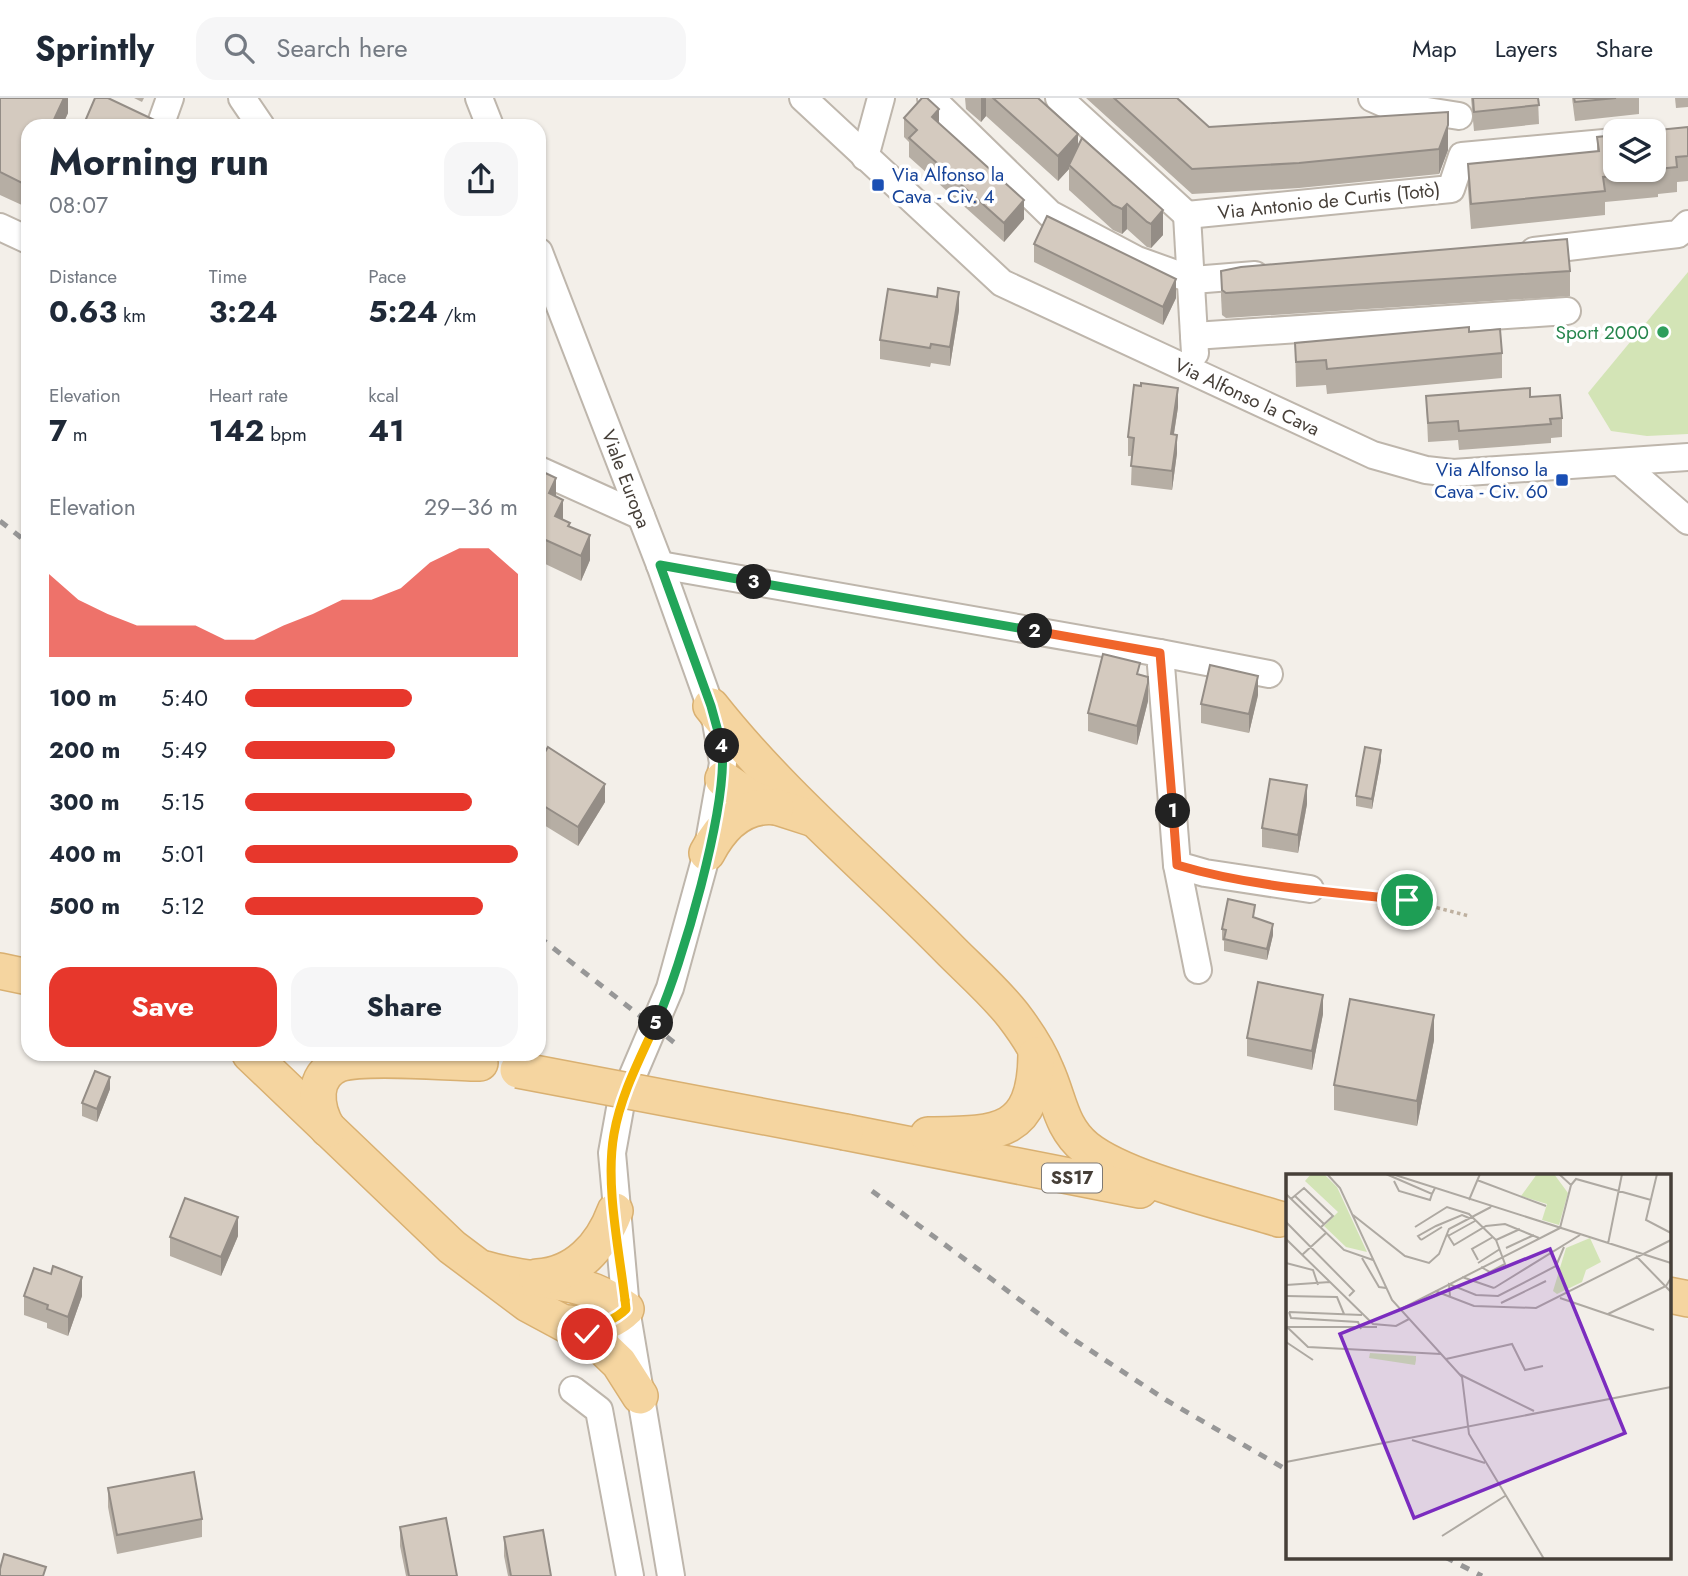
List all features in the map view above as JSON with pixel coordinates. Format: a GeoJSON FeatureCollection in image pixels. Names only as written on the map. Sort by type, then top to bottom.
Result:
{"type":"FeatureCollection","features":[{"type":"Feature","properties":{"kind":"main road"},"geometry":{"type":"LineString","coordinates":[[711,706],[745,748],[778,796],[816,822],[891,890],[1004,1004],[1046,1069],[1061,1116],[1087,1149],[1138,1174],[1283,1219]]}},
{"type":"Feature","properties":{"kind":"main road"},"geometry":{"type":"LineString","coordinates":[[723,779],[744,794],[778,796]]}},
{"type":"Feature","properties":{"kind":"main road"},"geometry":{"type":"LineString","coordinates":[[707,853],[733,818],[778,796]]}},
{"type":"Feature","properties":{"kind":"main road"},"geometry":{"type":"LineString","coordinates":[[0,971],[21,976]]}},
{"type":"Feature","properties":{"kind":"main road"},"geometry":{"type":"LineString","coordinates":[[855,1134],[969,1134],[1004,1127],[1020,1115],[1029,1102],[1035,1083],[1036,1051]]}},
{"type":"Feature","properties":{"kind":"main road"},"geometry":{"type":"LineString","coordinates":[[259,1061],[278,1077],[332,1135],[427,1225],[528,1304],[568,1323],[603,1347],[629,1376],[640,1396]]}},
{"type":"Feature","properties":{"kind":"main road"},"geometry":{"type":"LineString","coordinates":[[332,1135],[321,1116],[317,1099],[324,1075],[339,1065],[363,1061],[481,1063]]}},
{"type":"Feature","properties":{"kind":"main road","name":"SS17"},"geometry":{"type":"LineString","coordinates":[[470,1061],[1283,1219]]}},
{"type":"Feature","properties":{"kind":"main road"},"geometry":{"type":"LineString","coordinates":[[533,1277],[552,1275],[577,1264],[603,1236],[615,1211]]}},
{"type":"Feature","properties":{"kind":"main road"},"geometry":{"type":"LineString","coordinates":[[478,1267],[583,1287],[626,1309],[615,1318],[600,1324],[568,1323]]}},
{"type":"Feature","properties":{"kind":"main road"},"geometry":{"type":"LineString","coordinates":[[1670,1295],[1688,1299]]}},
{"type":"Feature","properties":{"kind":"street"},"geometry":{"type":"LineString","coordinates":[[162,119],[170,98]]}},
{"type":"Feature","properties":{"kind":"street"},"geometry":{"type":"LineString","coordinates":[[242,98],[256,119]]}},
{"type":"Feature","properties":{"kind":"street"},"geometry":{"type":"LineString","coordinates":[[483,98],[488,119]]}},
{"type":"Feature","properties":{"kind":"street","name":"Via Alfonso la Cava"},"geometry":{"type":"LineString","coordinates":[[803,98],[1002,283],[1373,454],[1426,470],[1453,473],[1688,457]]}},
{"type":"Feature","properties":{"kind":"street"},"geometry":{"type":"LineString","coordinates":[[865,157],[881,98]]}},
{"type":"Feature","properties":{"kind":"street"},"geometry":{"type":"LineString","coordinates":[[931,98],[1050,214],[1137,260],[1193,280],[1275,273]]}},
{"type":"Feature","properties":{"kind":"street"},"geometry":{"type":"LineString","coordinates":[[1059,98],[1187,215],[1193,280],[1196,374]]}},
{"type":"Feature","properties":{"kind":"street"},"geometry":{"type":"LineString","coordinates":[[1372,98],[1388,105],[1458,107],[1462,156],[1603,143]]}},
{"type":"Feature","properties":{"kind":"street"},"geometry":{"type":"LineString","coordinates":[[133,115],[142,119]]}},
{"type":"Feature","properties":{"kind":"street","name":"Via Antonio de Curtis (Totò)"},"geometry":{"type":"LineString","coordinates":[[1187,215],[1451,188],[1462,156]]}},
{"type":"Feature","properties":{"kind":"street"},"geometry":{"type":"LineString","coordinates":[[1507,253],[1678,234],[1688,224]]}},
{"type":"Feature","properties":{"kind":"street"},"geometry":{"type":"LineString","coordinates":[[0,227],[21,237]]}},
{"type":"Feature","properties":{"kind":"street","name":"Viale Europa"},"geometry":{"type":"LineString","coordinates":[[546,270],[660,565],[721,738],[723,779],[707,853],[670,988],[627,1087],[617,1120],[612,1153],[615,1211],[626,1309],[671,1576]]}},
{"type":"Feature","properties":{"kind":"street","name":"Via Alfonso la Cava"},"geometry":{"type":"LineString","coordinates":[[1194,336],[1567,311]]}},
{"type":"Feature","properties":{"kind":"street"},"geometry":{"type":"LineString","coordinates":[[1621,463],[1688,521]]}},
{"type":"Feature","properties":{"kind":"street"},"geometry":{"type":"LineString","coordinates":[[546,473],[641,516]]}},
{"type":"Feature","properties":{"kind":"street"},"geometry":{"type":"LineString","coordinates":[[660,565],[1269,674]]}},
{"type":"Feature","properties":{"kind":"street"},"geometry":{"type":"LineString","coordinates":[[1160,653],[1177,865],[1198,970]]}},
{"type":"Feature","properties":{"kind":"street"},"geometry":{"type":"LineString","coordinates":[[1177,865],[1205,873],[1310,889]]}},
{"type":"Feature","properties":{"kind":"street"},"geometry":{"type":"LineString","coordinates":[[573,1390],[599,1410],[629,1576]]}},
{"type":"Feature","properties":{"kind":"path"},"geometry":{"type":"LineString","coordinates":[[1310,889],[1407,900],[1469,916]]}},
{"type":"Feature","properties":{"kind":"green space","name":"Sport 2000"},"geometry":{"type":"Polygon","coordinates":[[[1688,272],[1688,434],[1647,436],[1611,431],[1588,393],[1688,272]]]}},
{"type":"Feature","properties":{"kind":"building"},"geometry":{"type":"Polygon","coordinates":[[[0,98],[64,98],[54,119],[21,119],[21,182],[0,172],[0,98]]]}},
{"type":"Feature","properties":{"kind":"building"},"geometry":{"type":"Polygon","coordinates":[[[95,98],[108,98],[152,119],[86,119],[95,98]]]}},
{"type":"Feature","properties":{"kind":"building"},"geometry":{"type":"Polygon","coordinates":[[[922,98],[927,98],[939,109],[932,117],[1024,200],[1004,223],[909,138],[917,130],[904,118],[922,98]]]}},
{"type":"Feature","properties":{"kind":"building"},"geometry":{"type":"Polygon","coordinates":[[[993,98],[1038,98],[1078,134],[1058,156],[993,98]]]}},
{"type":"Feature","properties":{"kind":"building"},"geometry":{"type":"Polygon","coordinates":[[[1114,98],[1177,98],[1209,127],[1448,112],[1448,125],[1439,149],[1299,163],[1192,169],[1114,98]]]}},
{"type":"Feature","properties":{"kind":"building"},"geometry":{"type":"Polygon","coordinates":[[[1473,98],[1538,98],[1539,105],[1474,112],[1473,98]]]}},
{"type":"Feature","properties":{"kind":"building"},"geometry":{"type":"Polygon","coordinates":[[[1574,98],[1616,98],[1575,102],[1574,98]]]}},
{"type":"Feature","properties":{"kind":"building"},"geometry":{"type":"Polygon","coordinates":[[[1688,127],[1688,156],[1676,157],[1677,167],[1666,168],[1666,129],[1688,127]]]}},
{"type":"Feature","properties":{"kind":"building"},"geometry":{"type":"Polygon","coordinates":[[[1603,136],[1605,191],[1471,204],[1468,164],[1599,151],[1597,137],[1603,136]]]}},
{"type":"Feature","properties":{"kind":"building"},"geometry":{"type":"Polygon","coordinates":[[[1082,138],[1163,210],[1151,224],[1127,204],[1122,209],[1113,205],[1069,165],[1082,138]]]}},
{"type":"Feature","properties":{"kind":"building"},"geometry":{"type":"Polygon","coordinates":[[[1047,216],[1176,279],[1163,307],[1034,244],[1047,216]]]}},
{"type":"Feature","properties":{"kind":"building"},"geometry":{"type":"Polygon","coordinates":[[[1567,239],[1570,271],[1226,293],[1222,290],[1221,271],[1241,267],[1567,239]]]}},
{"type":"Feature","properties":{"kind":"building"},"geometry":{"type":"Polygon","coordinates":[[[938,288],[959,292],[950,347],[931,344],[930,348],[880,340],[888,289],[937,297],[938,288]]]}},
{"type":"Feature","properties":{"kind":"building"},"geometry":{"type":"Polygon","coordinates":[[[1469,327],[1469,332],[1500,329],[1502,353],[1327,369],[1326,360],[1296,362],[1295,343],[1469,327]]]}},
{"type":"Feature","properties":{"kind":"building"},"geometry":{"type":"Polygon","coordinates":[[[1141,383],[1178,388],[1171,434],[1177,435],[1172,471],[1131,466],[1134,438],[1128,437],[1134,385],[1141,386],[1141,383]]]}},
{"type":"Feature","properties":{"kind":"building"},"geometry":{"type":"Polygon","coordinates":[[[1530,388],[1530,397],[1560,395],[1562,418],[1550,419],[1551,424],[1459,431],[1458,421],[1428,423],[1426,396],[1530,388]]]}},
{"type":"Feature","properties":{"kind":"building"},"geometry":{"type":"Polygon","coordinates":[[[546,473],[556,478],[549,493],[563,500],[555,516],[570,523],[568,526],[590,535],[581,556],[546,540],[546,473]]]}},
{"type":"Feature","properties":{"kind":"building"},"geometry":{"type":"Polygon","coordinates":[[[1103,654],[1140,663],[1137,674],[1148,677],[1137,726],[1088,713],[1103,654]]]}},
{"type":"Feature","properties":{"kind":"building"},"geometry":{"type":"Polygon","coordinates":[[[1210,665],[1258,676],[1249,714],[1201,704],[1210,665]]]}},
{"type":"Feature","properties":{"kind":"building"},"geometry":{"type":"Polygon","coordinates":[[[548,747],[605,784],[578,827],[546,807],[548,747]]]}},
{"type":"Feature","properties":{"kind":"building"},"geometry":{"type":"Polygon","coordinates":[[[1365,747],[1381,750],[1372,799],[1356,796],[1365,747]]]}},
{"type":"Feature","properties":{"kind":"building"},"geometry":{"type":"Polygon","coordinates":[[[1270,779],[1307,785],[1298,835],[1262,828],[1270,779]]]}},
{"type":"Feature","properties":{"kind":"building"},"geometry":{"type":"Polygon","coordinates":[[[1228,899],[1255,905],[1253,917],[1273,924],[1267,949],[1224,939],[1226,930],[1222,929],[1228,899]]]}},
{"type":"Feature","properties":{"kind":"building"},"geometry":{"type":"Polygon","coordinates":[[[1258,982],[1323,995],[1312,1051],[1247,1038],[1258,982]]]}},
{"type":"Feature","properties":{"kind":"building"},"geometry":{"type":"Polygon","coordinates":[[[1350,999],[1434,1015],[1417,1101],[1334,1085],[1350,999]]]}},
{"type":"Feature","properties":{"kind":"building"},"geometry":{"type":"Polygon","coordinates":[[[95,1071],[110,1077],[97,1109],[82,1103],[95,1071]]]}},
{"type":"Feature","properties":{"kind":"building"},"geometry":{"type":"Polygon","coordinates":[[[185,1198],[238,1217],[221,1257],[170,1237],[185,1198]]]}},
{"type":"Feature","properties":{"kind":"building"},"geometry":{"type":"Polygon","coordinates":[[[53,1266],[82,1277],[68,1317],[47,1309],[48,1305],[24,1296],[34,1268],[51,1274],[53,1266]]]}},
{"type":"Feature","properties":{"kind":"building"},"geometry":{"type":"Polygon","coordinates":[[[194,1472],[202,1519],[117,1535],[108,1488],[194,1472]]]}},
{"type":"Feature","properties":{"kind":"building"},"geometry":{"type":"Polygon","coordinates":[[[446,1518],[457,1576],[409,1576],[400,1527],[446,1518]]]}},
{"type":"Feature","properties":{"kind":"building"},"geometry":{"type":"Polygon","coordinates":[[[543,1530],[551,1576],[511,1576],[504,1537],[543,1530]]]}},
{"type":"Feature","properties":{"kind":"building"},"geometry":{"type":"Polygon","coordinates":[[[4,1554],[46,1567],[43,1576],[0,1576],[4,1554]]]}},
{"type":"Feature","properties":{"kind":"railway"},"geometry":{"type":"LineString","coordinates":[[0,521],[21,538]]}},
{"type":"Feature","properties":{"kind":"railway"},"geometry":{"type":"LineString","coordinates":[[546,942],[680,1047]]}},
{"type":"Feature","properties":{"kind":"railway"},"geometry":{"type":"LineString","coordinates":[[872,1191],[1073,1339],[1166,1400],[1286,1469]]}},
{"type":"Feature","properties":{"kind":"railway"},"geometry":{"type":"LineString","coordinates":[[1447,1558],[1482,1576]]}},
{"type":"Feature","properties":{"kind":"place","name":"Via Alfonso la Cava - Civ. 4"},"geometry":{"type":"Point","coordinates":[878,185]}},
{"type":"Feature","properties":{"kind":"place","name":"Sport 2000"},"geometry":{"type":"Point","coordinates":[1663,332]}},
{"type":"Feature","properties":{"kind":"place","name":"Via Alfonso la Cava - Civ. 60"},"geometry":{"type":"Point","coordinates":[1562,480]}},
{"type":"Feature","properties":{"kind":"route"},"geometry":{"type":"LineString","coordinates":[[587,1334],[568,1323],[600,1324],[615,1318],[626,1309],[615,1211],[613,1136],[627,1087],[670,988],[695,902],[723,779],[721,738],[660,565],[1160,653],[1177,865],[1205,873],[1310,889],[1407,900]]}}]}
